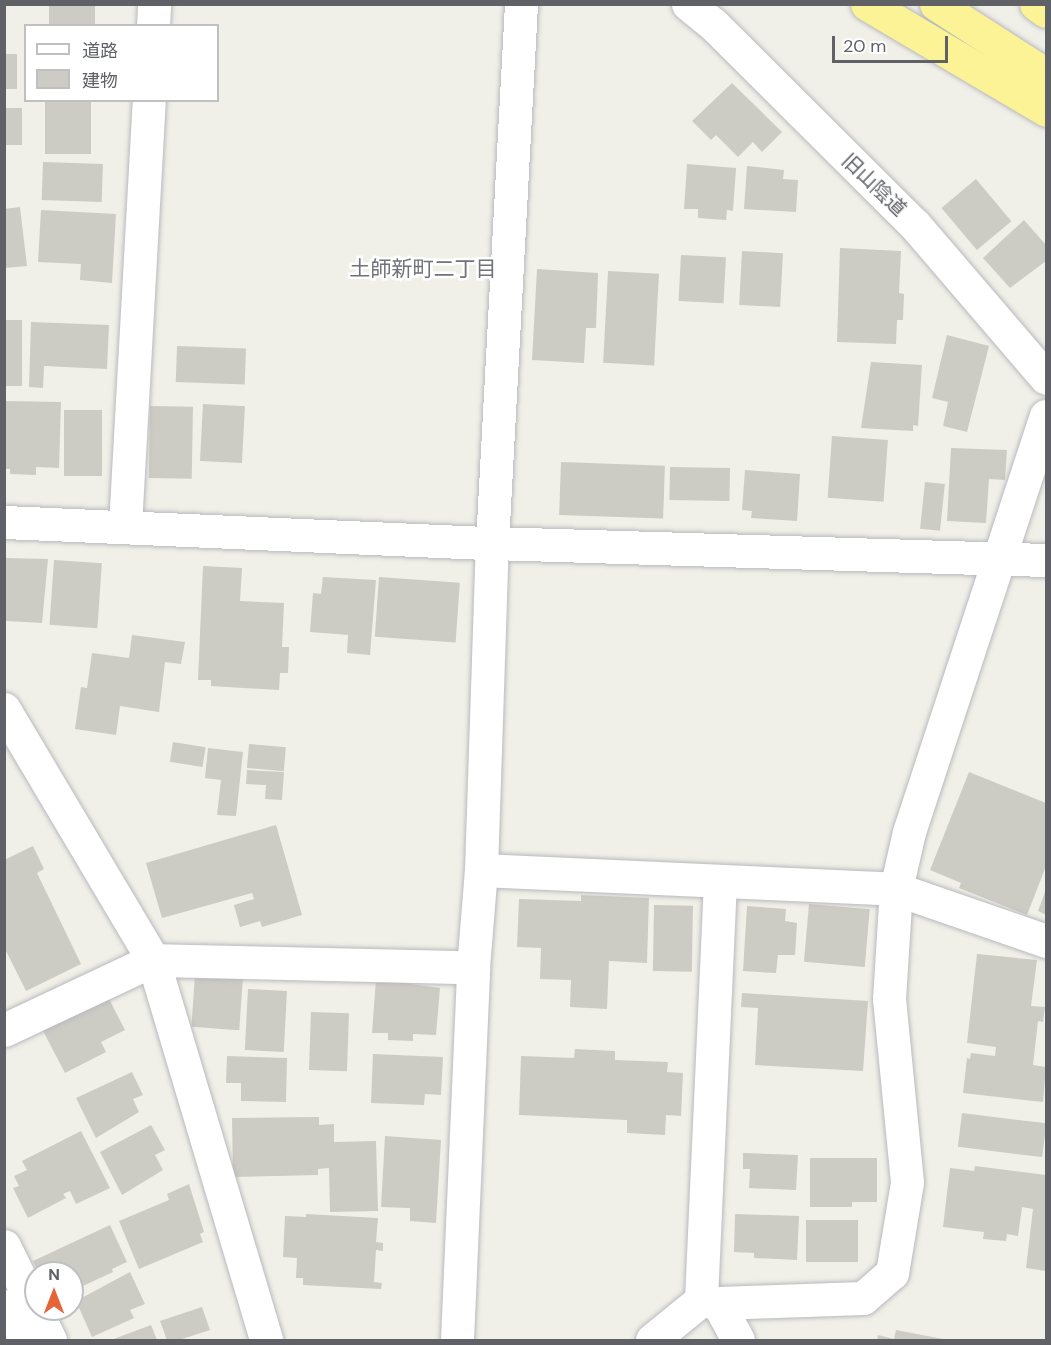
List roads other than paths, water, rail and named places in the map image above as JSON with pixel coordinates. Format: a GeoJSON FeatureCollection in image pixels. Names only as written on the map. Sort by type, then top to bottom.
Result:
{"type":"FeatureCollection","features":[{"type":"Feature","properties":{"kind":"highway"},"geometry":{"type":"LineString","coordinates":[[867,4],[1047,110]]}},
{"type":"Feature","properties":{"kind":"highway"},"geometry":{"type":"LineString","coordinates":[[936,4],[1047,75]]}},
{"type":"Feature","properties":{"kind":"highway"},"geometry":{"type":"LineString","coordinates":[[1036,4],[1047,11]]}},
{"type":"Feature","properties":{"kind":"street"},"geometry":{"type":"LineString","coordinates":[[153,24],[154,4]]}},
{"type":"Feature","properties":{"kind":"street"},"geometry":{"type":"LineString","coordinates":[[457,1341],[472,968],[482,870],[492,543],[521,4]]}},
{"type":"Feature","properties":{"kind":"street","name":"旧山陰道"},"geometry":{"type":"LineString","coordinates":[[688,4],[713,24],[915,225],[1047,378]]}},
{"type":"Feature","properties":{"kind":"street"},"geometry":{"type":"LineString","coordinates":[[125,526],[149,102]]}},
{"type":"Feature","properties":{"kind":"street"},"geometry":{"type":"LineString","coordinates":[[652,1341],[709,1302],[863,1298],[892,1273],[907,1182],[889,999],[896,889],[909,832],[1047,416]]}},
{"type":"Feature","properties":{"kind":"street"},"geometry":{"type":"LineString","coordinates":[[4,522],[492,543],[1047,560]]}},
{"type":"Feature","properties":{"kind":"street"},"geometry":{"type":"LineString","coordinates":[[4,709],[153,960],[266,1341]]}},
{"type":"Feature","properties":{"kind":"street"},"geometry":{"type":"LineString","coordinates":[[482,870],[896,889],[1047,941]]}},
{"type":"Feature","properties":{"kind":"street"},"geometry":{"type":"LineString","coordinates":[[720,881],[709,1302],[738,1341]]}},
{"type":"Feature","properties":{"kind":"street"},"geometry":{"type":"LineString","coordinates":[[4,1030],[153,960],[472,968]]}},
{"type":"Feature","properties":{"kind":"street"},"geometry":{"type":"LineString","coordinates":[[4,1246],[50,1341]]}},
{"type":"Feature","properties":{"kind":"street"},"geometry":{"type":"LineString","coordinates":[[4,1306],[23,1341]]}},
{"type":"Feature","properties":{"kind":"district","name":"土師新町二丁目"},"geometry":{"type":"Point","coordinates":[423,269]}}]}
